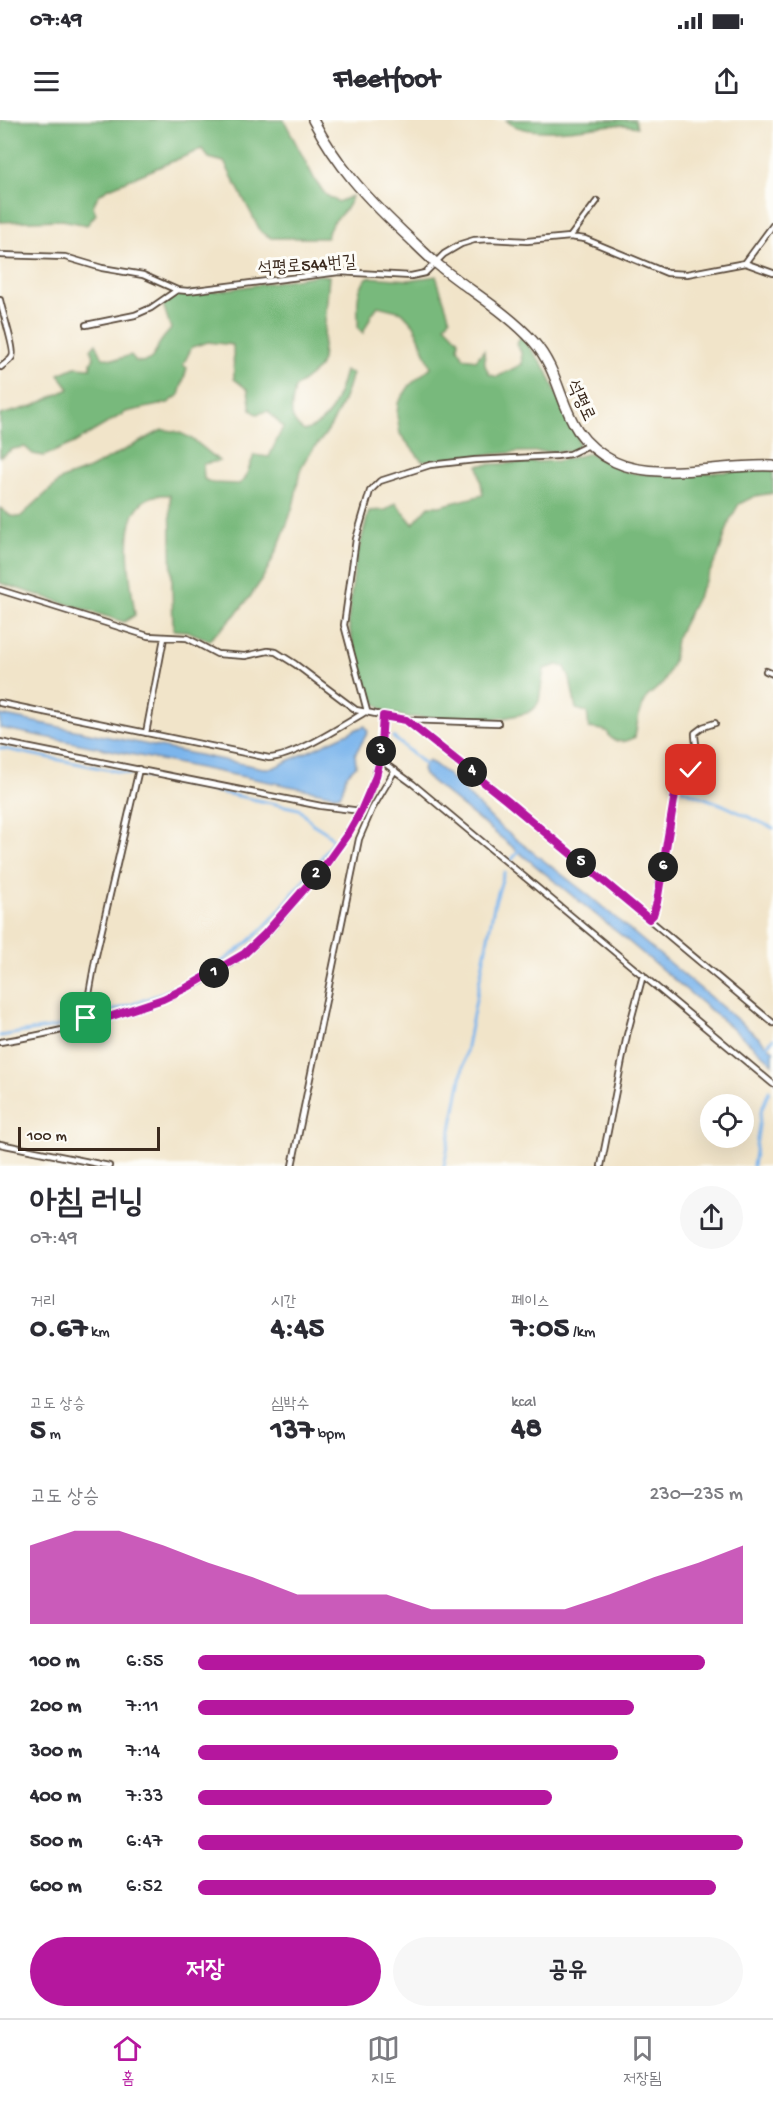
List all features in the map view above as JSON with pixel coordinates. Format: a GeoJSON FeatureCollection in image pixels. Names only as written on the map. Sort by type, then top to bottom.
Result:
{"type":"FeatureCollection","features":[{"type":"Feature","properties":{"kind":"street","name":"석평로"},"geometry":{"type":"LineString","coordinates":[[313,120],[354,184],[436,263],[493,306],[533,342],[544,357],[577,431],[589,445],[624,466],[645,469],[666,471],[738,465],[773,466]]}},
{"type":"Feature","properties":{"kind":"lane"},"geometry":{"type":"LineString","coordinates":[[570,237],[597,201]]}},
{"type":"Feature","properties":{"kind":"lane"},"geometry":{"type":"LineString","coordinates":[[436,263],[451,249],[474,240],[550,240],[570,237],[585,239],[651,268],[667,273],[687,274],[745,263],[773,225]]}},
{"type":"Feature","properties":{"kind":"lane","name":"석평로544번길"},"geometry":{"type":"LineString","coordinates":[[0,255],[65,257],[102,268],[143,275],[177,290],[203,289],[260,280],[339,272],[411,276],[425,273],[436,263]]}},
{"type":"Feature","properties":{"kind":"lane"},"geometry":{"type":"LineString","coordinates":[[745,263],[773,273]]}},
{"type":"Feature","properties":{"kind":"lane"},"geometry":{"type":"LineString","coordinates":[[86,325],[135,315],[151,308],[177,290]]}},
{"type":"Feature","properties":{"kind":"lane"},"geometry":{"type":"LineString","coordinates":[[0,300],[14,351],[12,357],[1,367]]}},
{"type":"Feature","properties":{"kind":"lane"},"geometry":{"type":"LineString","coordinates":[[367,711],[344,625],[356,539],[370,491],[380,481],[430,465],[475,460],[557,456],[570,454],[589,445]]}},
{"type":"Feature","properties":{"kind":"lane"},"geometry":{"type":"LineString","coordinates":[[0,590],[127,630],[164,638],[187,638],[217,654],[231,656],[276,652],[357,710],[406,720],[498,723]]}},
{"type":"Feature","properties":{"kind":"lane"},"geometry":{"type":"LineString","coordinates":[[146,733],[164,638]]}},
{"type":"Feature","properties":{"kind":"lane"},"geometry":{"type":"LineString","coordinates":[[766,671],[773,674]]}},
{"type":"Feature","properties":{"kind":"lane"},"geometry":{"type":"LineString","coordinates":[[0,703],[278,758],[367,711]]}},
{"type":"Feature","properties":{"kind":"lane"},"geometry":{"type":"LineString","coordinates":[[0,1042],[88,1024],[163,999],[244,954],[265,934],[326,864],[349,832],[371,791],[380,760],[383,716]]}},
{"type":"Feature","properties":{"kind":"lane"},"geometry":{"type":"LineString","coordinates":[[406,720],[505,799],[773,1023]]}},
{"type":"Feature","properties":{"kind":"lane"},"geometry":{"type":"LineString","coordinates":[[649,919],[653,915],[657,902],[676,788],[697,761],[695,733],[715,723]]}},
{"type":"Feature","properties":{"kind":"lane"},"geometry":{"type":"LineString","coordinates":[[0,742],[321,806],[361,811]]}},
{"type":"Feature","properties":{"kind":"lane"},"geometry":{"type":"LineString","coordinates":[[380,760],[395,770],[773,1084]]}},
{"type":"Feature","properties":{"kind":"lane"},"geometry":{"type":"LineString","coordinates":[[88,1024],[86,1011],[96,955],[139,769]]}},
{"type":"Feature","properties":{"kind":"lane"},"geometry":{"type":"LineString","coordinates":[[292,1166],[359,839],[376,800],[395,770]]}},
{"type":"Feature","properties":{"kind":"lane"},"geometry":{"type":"LineString","coordinates":[[601,1166],[627,1035],[643,975]]}},
{"type":"Feature","properties":{"kind":"lane"},"geometry":{"type":"LineString","coordinates":[[0,1144],[109,1166]]}},
{"type":"Feature","properties":{"kind":"green space"},"geometry":{"type":"Polygon","coordinates":[[[0,120],[284,120],[316,182],[326,195],[338,202],[352,196],[346,208],[331,226],[327,238],[271,238],[261,232],[224,162],[209,158],[202,149],[107,189],[98,196],[93,206],[96,214],[87,225],[62,220],[0,222],[0,120]]]}},
{"type":"Feature","properties":{"kind":"green space"},"geometry":{"type":"Polygon","coordinates":[[[506,120],[635,120],[637,127],[616,125],[541,131],[527,130],[506,120]]]}},
{"type":"Feature","properties":{"kind":"green space"},"geometry":{"type":"Polygon","coordinates":[[[319,275],[329,276],[322,360],[318,369],[295,388],[292,417],[298,426],[304,431],[322,421],[333,407],[345,371],[352,373],[336,417],[302,466],[293,506],[271,563],[251,595],[225,625],[209,640],[187,631],[173,630],[170,495],[151,497],[139,506],[132,521],[128,539],[128,560],[135,615],[124,622],[0,583],[0,508],[11,516],[20,517],[62,479],[89,469],[162,430],[179,432],[200,445],[219,461],[203,464],[204,479],[212,483],[239,484],[245,479],[254,455],[269,457],[283,427],[268,411],[257,414],[251,410],[248,390],[234,379],[233,345],[208,342],[192,347],[183,365],[187,368],[179,395],[168,403],[126,412],[74,443],[44,456],[33,454],[25,447],[13,449],[0,457],[0,415],[33,406],[69,389],[59,374],[75,367],[91,368],[94,358],[91,349],[96,343],[103,358],[118,359],[131,355],[136,361],[151,359],[171,329],[163,304],[177,293],[218,291],[319,275]]]}},
{"type":"Feature","properties":{"kind":"green space"},"geometry":{"type":"Polygon","coordinates":[[[436,276],[450,319],[445,325],[459,340],[458,348],[464,358],[476,360],[484,350],[485,365],[489,374],[497,377],[522,364],[521,352],[516,344],[521,336],[546,369],[577,435],[579,444],[575,451],[519,452],[422,461],[400,434],[398,403],[410,385],[431,367],[414,325],[402,312],[378,306],[363,333],[358,328],[360,289],[368,277],[410,280],[436,276]]]}},
{"type":"Feature","properties":{"kind":"green space"},"geometry":{"type":"Polygon","coordinates":[[[591,453],[624,471],[636,473],[686,474],[773,470],[773,493],[755,496],[739,504],[730,520],[718,556],[676,639],[673,662],[663,683],[647,697],[639,714],[635,737],[626,741],[617,741],[605,731],[589,728],[587,712],[576,709],[565,667],[558,665],[544,669],[539,701],[535,708],[527,713],[478,720],[406,717],[384,711],[376,704],[359,671],[348,621],[355,564],[369,511],[386,510],[396,503],[413,524],[429,506],[440,506],[483,495],[478,465],[557,461],[591,453]]]}},
{"type":"Feature","properties":{"kind":"water"},"geometry":{"type":"Polygon","coordinates":[[[0,715],[263,768],[273,768],[365,726],[368,732],[355,754],[356,766],[346,776],[339,796],[0,728],[0,715]]]}},
{"type":"Feature","properties":{"kind":"water"},"geometry":{"type":"Polygon","coordinates":[[[428,761],[447,774],[499,826],[587,894],[773,1050],[773,1064],[622,936],[424,775],[422,769],[428,761]]]}},
{"type":"Feature","properties":{"kind":"waterway"},"geometry":{"type":"LineString","coordinates":[[393,737],[428,767]]}},
{"type":"Feature","properties":{"kind":"waterway"},"geometry":{"type":"LineString","coordinates":[[0,748],[130,774]]}},
{"type":"Feature","properties":{"kind":"waterway"},"geometry":{"type":"LineString","coordinates":[[92,1017],[170,990],[207,971],[241,948],[257,935],[278,912],[333,840],[299,809],[143,776]]}},
{"type":"Feature","properties":{"kind":"waterway"},"geometry":{"type":"LineString","coordinates":[[682,789],[773,828]]}},
{"type":"Feature","properties":{"kind":"waterway"},"geometry":{"type":"LineString","coordinates":[[511,861],[519,850]]}},
{"type":"Feature","properties":{"kind":"waterway"},"geometry":{"type":"LineString","coordinates":[[444,1166],[494,906],[504,873]]}},
{"type":"Feature","properties":{"kind":"waterway"},"geometry":{"type":"LineString","coordinates":[[0,1036],[55,1027],[81,1020]]}},
{"type":"Feature","properties":{"kind":"waterway"},"geometry":{"type":"LineString","coordinates":[[766,1047],[773,1039]]}},
{"type":"Feature","properties":{"kind":"waterway"},"geometry":{"type":"LineString","coordinates":[[753,1166],[761,1111],[769,1091]]}},
{"type":"Feature","properties":{"kind":"route"},"geometry":{"type":"LineString","coordinates":[[86,1018],[88,1024],[163,999],[227,965],[255,945],[326,864],[349,832],[368,799],[380,760],[383,716],[406,720],[649,919],[653,915],[657,902],[676,788],[691,770]]}}]}
